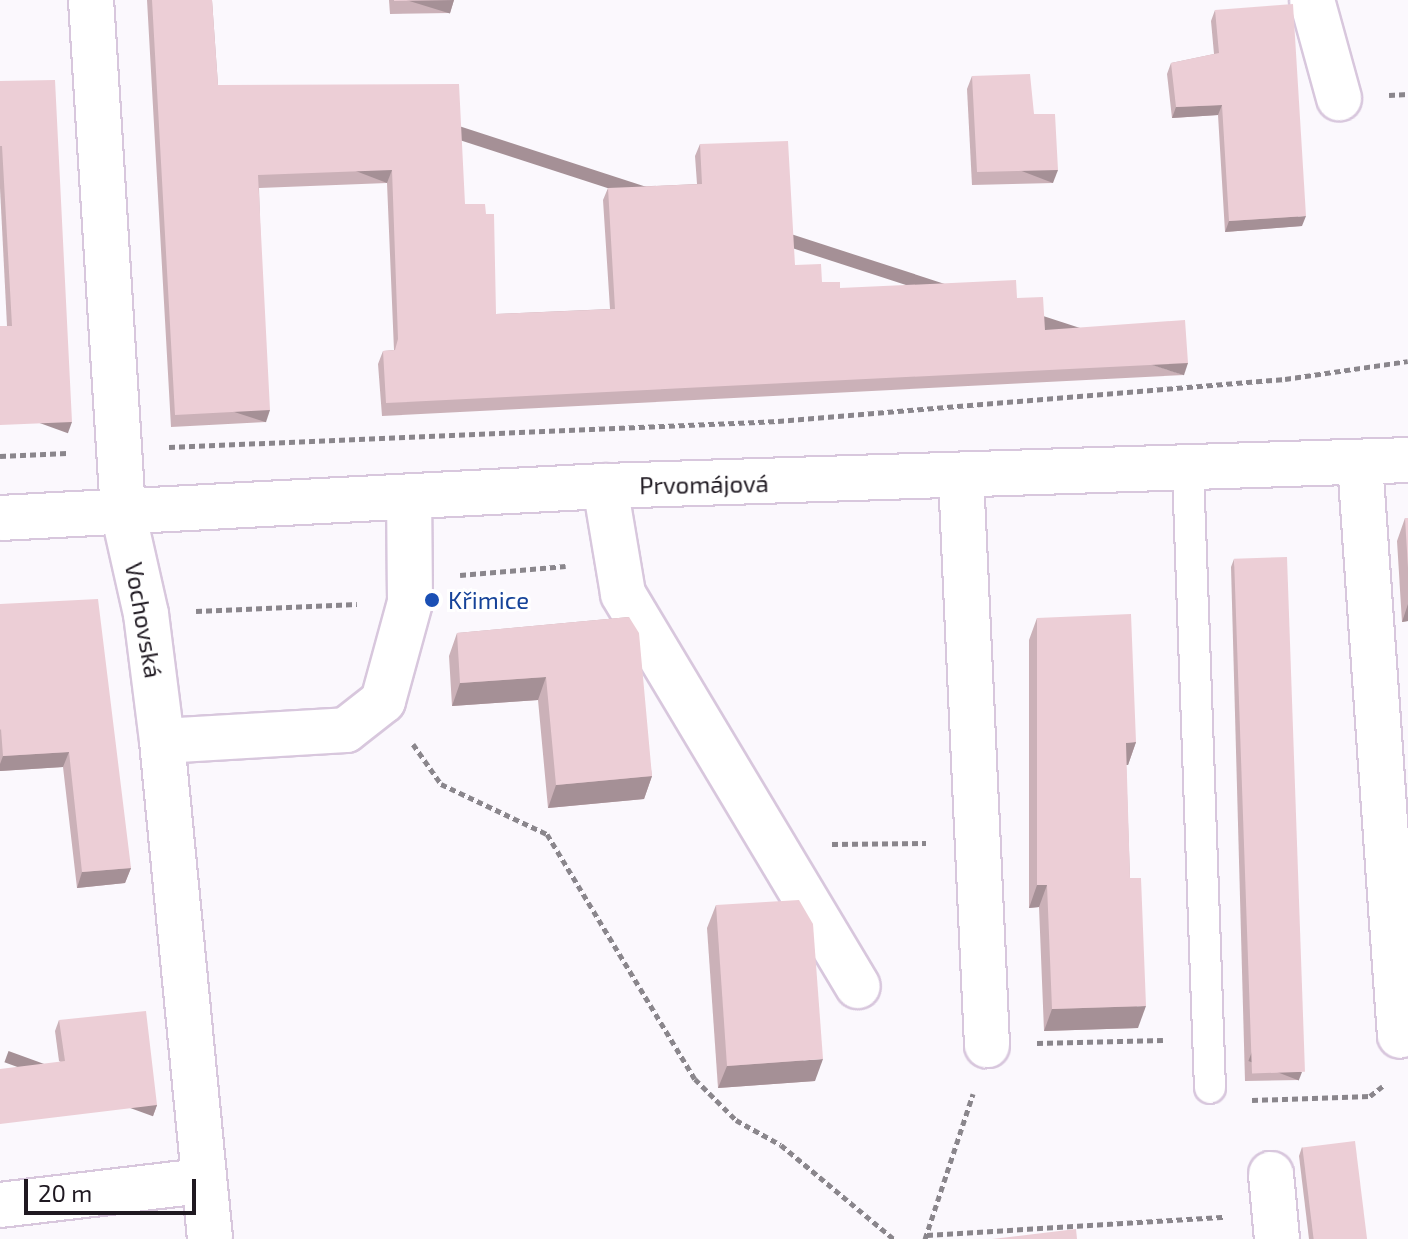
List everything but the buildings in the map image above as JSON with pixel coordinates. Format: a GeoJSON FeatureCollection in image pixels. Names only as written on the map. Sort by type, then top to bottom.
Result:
{"type":"FeatureCollection","features":[{"type":"Feature","properties":{"kind":"street","name":"Vochovská"},"geometry":{"type":"LineString","coordinates":[[91,0],[123,512],[146,614],[162,741],[210,1239]]}},
{"type":"Feature","properties":{"kind":"street"},"geometry":{"type":"LineString","coordinates":[[1312,0],[1339,98]]}},
{"type":"Feature","properties":{"kind":"street","name":"Prvomájová"},"geometry":{"type":"LineString","coordinates":[[0,518],[605,486],[1188,471],[1408,460]]}},
{"type":"Feature","properties":{"kind":"street"},"geometry":{"type":"LineString","coordinates":[[1360,463],[1400,1036]]}},
{"type":"Feature","properties":{"kind":"street"},"geometry":{"type":"LineString","coordinates":[[961,477],[975,842],[987,1045]]}},
{"type":"Feature","properties":{"kind":"street"},"geometry":{"type":"LineString","coordinates":[[605,486],[623,594],[858,986]]}},
{"type":"Feature","properties":{"kind":"street"},"geometry":{"type":"LineString","coordinates":[[162,741],[346,730],[383,701],[410,602],[409,497]]}},
{"type":"Feature","properties":{"kind":"street"},"geometry":{"type":"LineString","coordinates":[[0,1205],[202,1181]]}},
{"type":"Feature","properties":{"kind":"lane"},"geometry":{"type":"LineString","coordinates":[[1188,471],[1210,1088]]}},
{"type":"Feature","properties":{"kind":"path"},"geometry":{"type":"LineString","coordinates":[[230,443],[778,421],[1285,379],[1408,361]]}},
{"type":"Feature","properties":{"kind":"path"},"geometry":{"type":"LineString","coordinates":[[146,614],[410,602],[454,576],[618,561]]}},
{"type":"Feature","properties":{"kind":"path"},"geometry":{"type":"LineString","coordinates":[[383,701],[441,784],[547,834],[695,1079],[736,1120],[781,1145],[894,1239]]}},
{"type":"Feature","properties":{"kind":"path"},"geometry":{"type":"LineString","coordinates":[[774,845],[975,842]]}},
{"type":"Feature","properties":{"kind":"path"},"geometry":{"type":"LineString","coordinates":[[1210,1088],[1239,1101],[1370,1096],[1403,1071],[1400,1036]]}},
{"type":"Feature","properties":{"kind":"path"},"geometry":{"type":"LineString","coordinates":[[1208,1038],[987,1045],[926,1237],[1274,1209]]}},
{"type":"Feature","properties":{"kind":"place","name":"Křimice"},"geometry":{"type":"Point","coordinates":[432,600]}}]}
